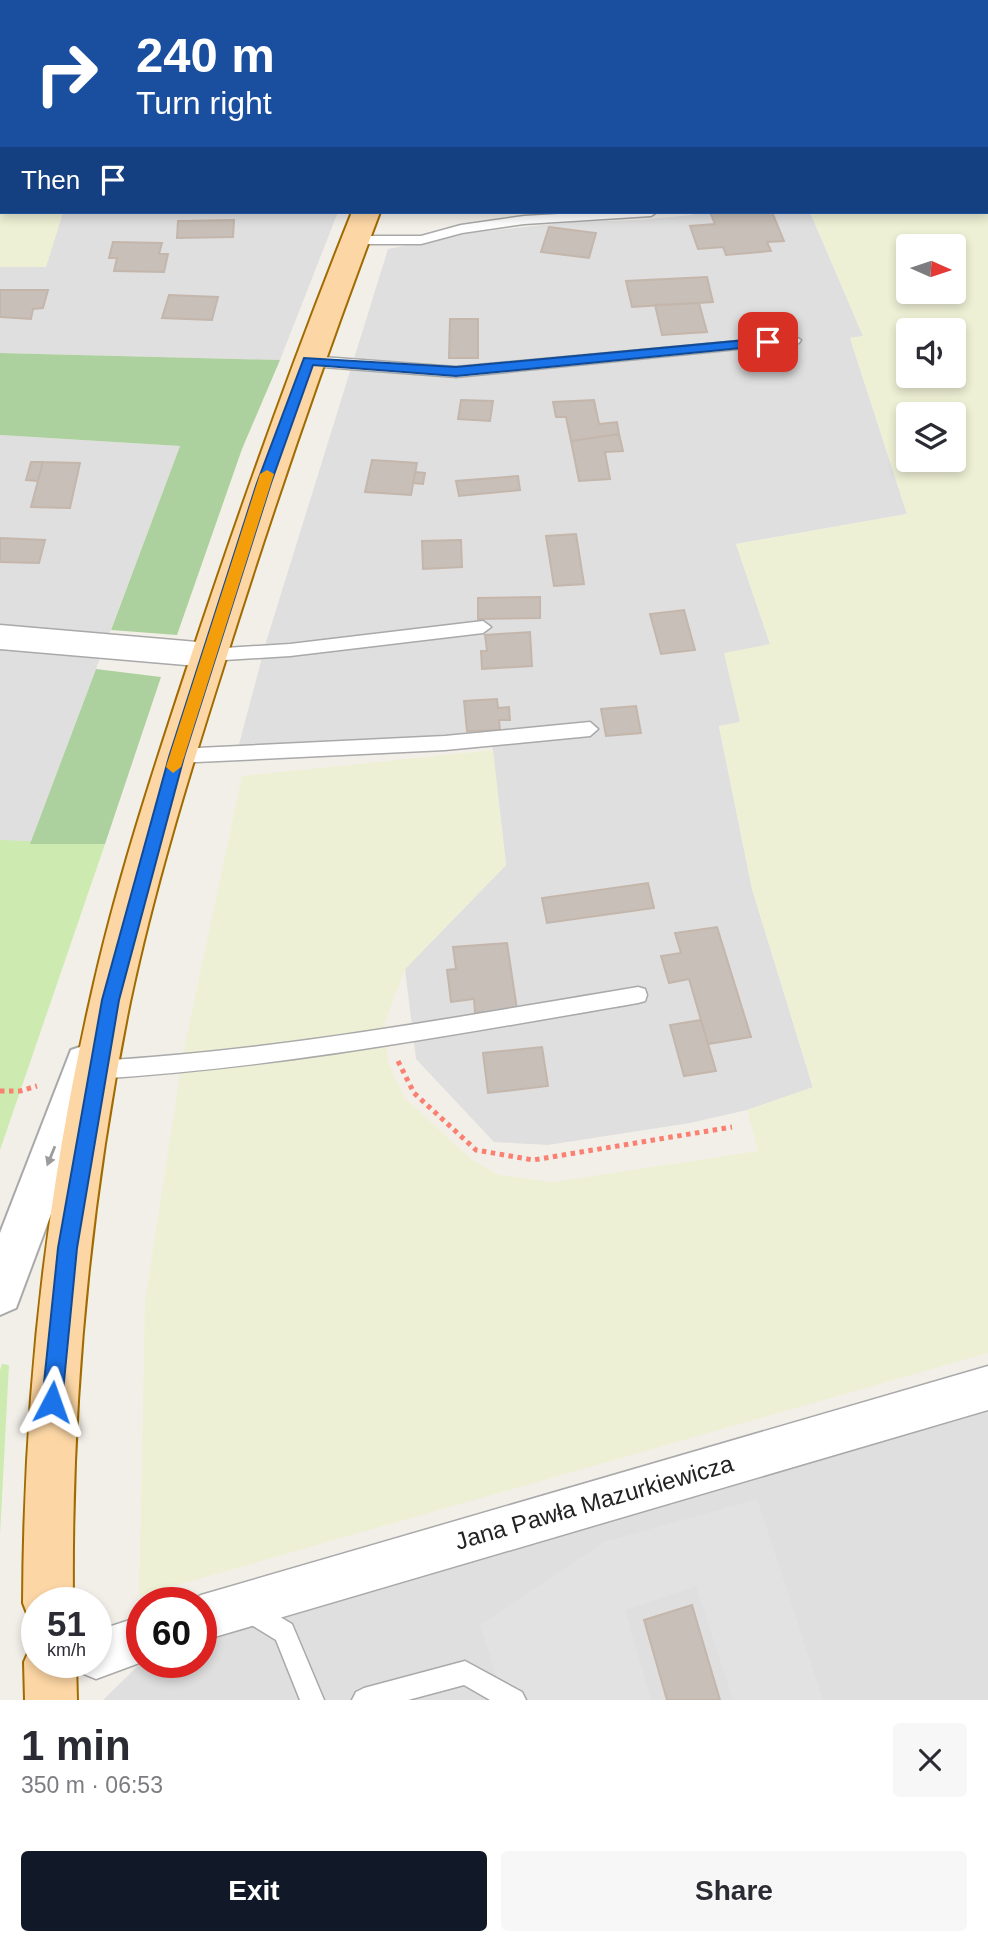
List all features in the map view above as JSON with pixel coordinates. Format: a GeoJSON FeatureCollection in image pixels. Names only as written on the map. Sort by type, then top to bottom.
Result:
{"type":"FeatureCollection","features":[{"type":"Feature","properties":{"kind":"main road"},"geometry":{"type":"LineString","coordinates":[[48,1587],[49,1483],[55,1354],[91,1070],[176,757],[264,483],[360,226]]}},
{"type":"Feature","properties":{"kind":"street"},"geometry":{"type":"LineString","coordinates":[[0,637],[209,655]]}},
{"type":"Feature","properties":{"kind":"street"},"geometry":{"type":"LineString","coordinates":[[0,1292],[91,1070]]}},
{"type":"Feature","properties":{"kind":"street","name":"Jana Pawła Mazurkiewicza"},"geometry":{"type":"LineString","coordinates":[[220,1612],[988,1388]]}},
{"type":"Feature","properties":{"kind":"lane"},"geometry":{"type":"LineString","coordinates":[[360,226],[421,240],[461,229],[524,220],[619,214]]}},
{"type":"Feature","properties":{"kind":"lane"},"geometry":{"type":"LineString","coordinates":[[309,361],[456,372],[794,340]]}},
{"type":"Feature","properties":{"kind":"lane"},"geometry":{"type":"LineString","coordinates":[[209,655],[279,651],[483,627]]}},
{"type":"Feature","properties":{"kind":"lane"},"geometry":{"type":"LineString","coordinates":[[176,757],[445,743],[590,729]]}},
{"type":"Feature","properties":{"kind":"lane"},"geometry":{"type":"LineString","coordinates":[[91,1070],[256,1058],[400,1037],[638,995]]}},
{"type":"Feature","properties":{"kind":"lane"},"geometry":{"type":"LineString","coordinates":[[220,1612],[284,1632],[312,1700]]}},
{"type":"Feature","properties":{"kind":"lane"},"geometry":{"type":"LineString","coordinates":[[364,1700],[465,1673],[514,1700]]}},
{"type":"Feature","properties":{"kind":"path"},"geometry":{"type":"LineString","coordinates":[[400,1037],[397,1065],[414,1093],[476,1150],[533,1160],[732,1127]]}},
{"type":"Feature","properties":{"kind":"path"},"geometry":{"type":"LineString","coordinates":[[0,1091],[20,1091]]}},
{"type":"Feature","properties":{"kind":"shaded area"},"geometry":{"type":"Polygon","coordinates":[[[62,214],[337,214],[280,360],[0,353],[0,267],[46,266],[62,214]]]}},
{"type":"Feature","properties":{"kind":"shaded area"},"geometry":{"type":"Polygon","coordinates":[[[811,214],[863,336],[850,338],[907,514],[736,544],[770,644],[741,722],[719,726],[752,889],[813,1088],[747,1110],[690,1123],[548,1145],[494,1142],[416,1059],[405,969],[506,865],[491,737],[238,748],[267,639],[388,249],[468,233],[573,222],[693,215],[811,214]]]}},
{"type":"Feature","properties":{"kind":"shaded area"},"geometry":{"type":"Polygon","coordinates":[[[0,435],[180,446],[30,844],[0,842],[0,435]]]}},
{"type":"Feature","properties":{"kind":"shaded area"},"geometry":{"type":"Polygon","coordinates":[[[988,1405],[988,1700],[103,1700],[126,1678],[217,1678],[217,1638],[988,1405]]]}},
{"type":"Feature","properties":{"kind":"shaded area"},"geometry":{"type":"Polygon","coordinates":[[[757,1499],[823,1700],[733,1700],[696,1586],[625,1610],[651,1700],[504,1700],[480,1625],[604,1542],[757,1499]]]}},
{"type":"Feature","properties":{"kind":"green space"},"geometry":{"type":"Polygon","coordinates":[[[0,214],[62,214],[46,267],[0,267],[0,214]]]}},
{"type":"Feature","properties":{"kind":"green space"},"geometry":{"type":"Polygon","coordinates":[[[811,214],[988,214],[988,1353],[170,1587],[139,1587],[145,1301],[184,1049],[242,776],[493,750],[506,865],[405,969],[385,1022],[388,1062],[405,1098],[471,1159],[499,1175],[553,1182],[758,1151],[747,1110],[813,1087],[752,889],[719,726],[740,722],[724,653],[770,644],[736,544],[907,514],[850,338],[863,336],[811,214]]]}},
{"type":"Feature","properties":{"kind":"green space"},"geometry":{"type":"Polygon","coordinates":[[[0,353],[280,360],[242,449],[177,635],[111,630],[180,446],[0,435],[0,353]]]}},
{"type":"Feature","properties":{"kind":"green space"},"geometry":{"type":"Polygon","coordinates":[[[96,669],[161,677],[105,844],[30,844],[96,669]]]}},
{"type":"Feature","properties":{"kind":"green space"},"geometry":{"type":"Polygon","coordinates":[[[0,840],[105,844],[0,1150],[0,840]]]}},
{"type":"Feature","properties":{"kind":"green space"},"geometry":{"type":"Polygon","coordinates":[[[2,1364],[9,1365],[0,1535],[0,1370],[2,1364]]]}},
{"type":"Feature","properties":{"kind":"building"},"geometry":{"type":"Polygon","coordinates":[[[711,214],[773,214],[784,241],[767,242],[771,251],[726,255],[723,247],[698,249],[690,226],[715,224],[711,214]]]}},
{"type":"Feature","properties":{"kind":"building"},"geometry":{"type":"Polygon","coordinates":[[[234,220],[233,237],[177,238],[178,221],[234,220]]]}},
{"type":"Feature","properties":{"kind":"building"},"geometry":{"type":"Polygon","coordinates":[[[549,227],[596,233],[589,258],[541,252],[549,227]]]}},
{"type":"Feature","properties":{"kind":"building"},"geometry":{"type":"Polygon","coordinates":[[[113,242],[162,243],[159,254],[168,254],[164,272],[114,271],[117,258],[109,258],[113,242]]]}},
{"type":"Feature","properties":{"kind":"building"},"geometry":{"type":"Polygon","coordinates":[[[707,277],[713,302],[632,307],[626,281],[707,277]]]}},
{"type":"Feature","properties":{"kind":"building"},"geometry":{"type":"Polygon","coordinates":[[[0,290],[48,290],[43,308],[33,309],[31,319],[0,317],[0,290]]]}},
{"type":"Feature","properties":{"kind":"building"},"geometry":{"type":"Polygon","coordinates":[[[169,295],[218,297],[212,320],[162,318],[169,295]]]}},
{"type":"Feature","properties":{"kind":"building"},"geometry":{"type":"Polygon","coordinates":[[[699,303],[707,332],[662,335],[655,305],[699,303]]]}},
{"type":"Feature","properties":{"kind":"building"},"geometry":{"type":"Polygon","coordinates":[[[450,319],[478,319],[478,358],[449,358],[450,319]]]}},
{"type":"Feature","properties":{"kind":"building"},"geometry":{"type":"Polygon","coordinates":[[[461,400],[493,401],[490,421],[458,419],[461,400]]]}},
{"type":"Feature","properties":{"kind":"building"},"geometry":{"type":"Polygon","coordinates":[[[594,400],[599,424],[617,422],[619,434],[571,441],[566,417],[556,417],[553,402],[594,400]]]}},
{"type":"Feature","properties":{"kind":"building"},"geometry":{"type":"Polygon","coordinates":[[[619,434],[623,451],[605,452],[610,479],[579,481],[571,441],[619,434]]]}},
{"type":"Feature","properties":{"kind":"building"},"geometry":{"type":"Polygon","coordinates":[[[372,460],[417,463],[411,495],[365,492],[372,460]]]}},
{"type":"Feature","properties":{"kind":"building"},"geometry":{"type":"Polygon","coordinates":[[[31,462],[43,462],[38,481],[26,480],[31,462]]]}},
{"type":"Feature","properties":{"kind":"building"},"geometry":{"type":"Polygon","coordinates":[[[43,462],[80,463],[70,508],[31,507],[43,462]]]}},
{"type":"Feature","properties":{"kind":"building"},"geometry":{"type":"Polygon","coordinates":[[[415,472],[425,473],[423,484],[413,483],[415,472]]]}},
{"type":"Feature","properties":{"kind":"building"},"geometry":{"type":"Polygon","coordinates":[[[518,476],[520,490],[459,496],[456,481],[518,476]]]}},
{"type":"Feature","properties":{"kind":"building"},"geometry":{"type":"Polygon","coordinates":[[[576,534],[584,584],[554,586],[546,536],[576,534]]]}},
{"type":"Feature","properties":{"kind":"building"},"geometry":{"type":"Polygon","coordinates":[[[0,538],[45,540],[39,563],[0,562],[0,538]]]}},
{"type":"Feature","properties":{"kind":"building"},"geometry":{"type":"Polygon","coordinates":[[[461,540],[462,567],[423,569],[422,541],[461,540]]]}},
{"type":"Feature","properties":{"kind":"building"},"geometry":{"type":"Polygon","coordinates":[[[540,597],[540,618],[478,619],[478,598],[540,597]]]}},
{"type":"Feature","properties":{"kind":"building"},"geometry":{"type":"Polygon","coordinates":[[[684,610],[695,650],[661,654],[650,614],[684,610]]]}},
{"type":"Feature","properties":{"kind":"building"},"geometry":{"type":"Polygon","coordinates":[[[530,632],[532,666],[482,669],[481,651],[487,651],[485,635],[530,632]]]}},
{"type":"Feature","properties":{"kind":"building"},"geometry":{"type":"Polygon","coordinates":[[[497,699],[498,708],[509,707],[510,720],[499,720],[500,730],[467,731],[464,701],[497,699]]]}},
{"type":"Feature","properties":{"kind":"building"},"geometry":{"type":"Polygon","coordinates":[[[636,706],[641,733],[606,736],[601,709],[636,706]]]}},
{"type":"Feature","properties":{"kind":"building"},"geometry":{"type":"Polygon","coordinates":[[[648,883],[654,908],[547,923],[542,898],[648,883]]]}},
{"type":"Feature","properties":{"kind":"building"},"geometry":{"type":"Polygon","coordinates":[[[717,927],[751,1037],[708,1044],[689,979],[669,983],[661,956],[681,953],[675,933],[717,927]]]}},
{"type":"Feature","properties":{"kind":"building"},"geometry":{"type":"Polygon","coordinates":[[[507,943],[517,1009],[475,1013],[474,999],[451,1002],[447,970],[456,969],[453,947],[507,943]]]}},
{"type":"Feature","properties":{"kind":"building"},"geometry":{"type":"Polygon","coordinates":[[[701,1020],[716,1071],[684,1076],[670,1025],[701,1020]]]}},
{"type":"Feature","properties":{"kind":"building"},"geometry":{"type":"Polygon","coordinates":[[[542,1047],[548,1086],[488,1093],[483,1053],[542,1047]]]}},
{"type":"Feature","properties":{"kind":"building"},"geometry":{"type":"Polygon","coordinates":[[[692,1605],[720,1700],[667,1700],[644,1620],[692,1605]]]}},
{"type":"Feature","properties":{"kind":"slow traffic"},"geometry":{"type":"LineString","coordinates":[[173,767],[267,474]]}},
{"type":"Feature","properties":{"kind":"route"},"geometry":{"type":"LineString","coordinates":[[52,1402],[55,1354],[76,1190],[110,1000],[139,884],[176,757],[264,483],[309,361],[456,372],[768,342]]}}]}
